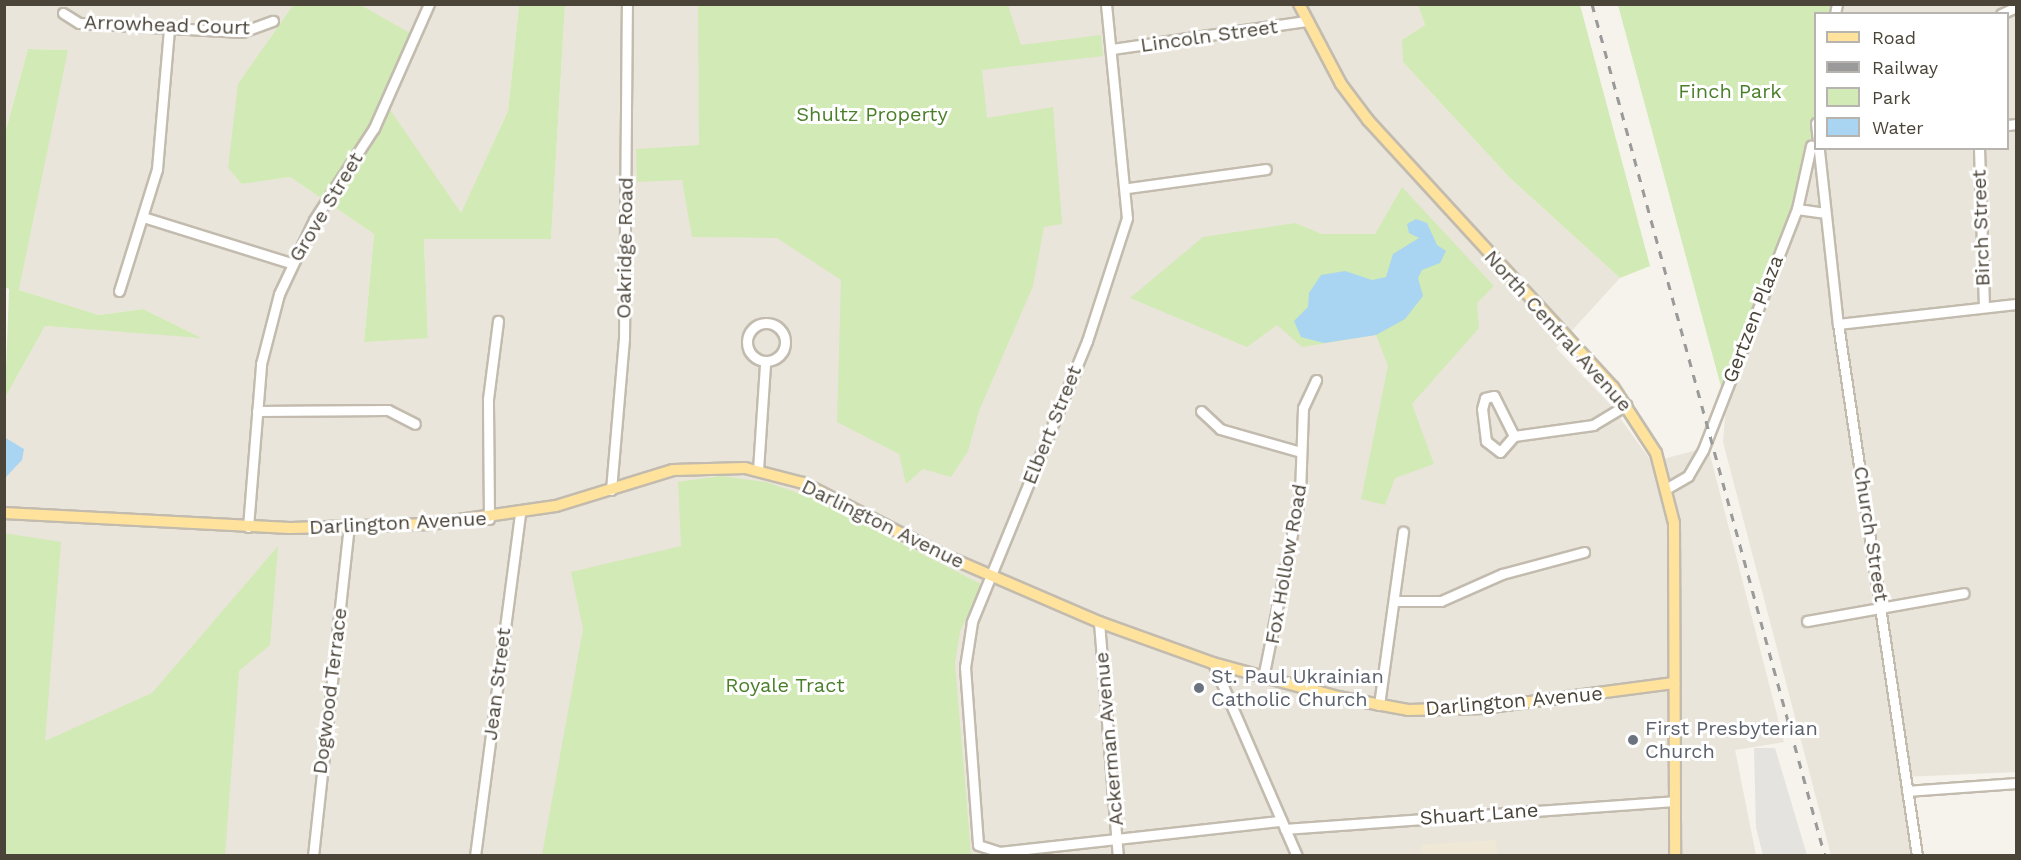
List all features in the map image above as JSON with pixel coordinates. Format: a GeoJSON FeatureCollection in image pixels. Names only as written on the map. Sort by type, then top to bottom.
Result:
{"type":"FeatureCollection","features":[{"type":"Feature","properties":{"kind":"main road","name":"North Central Avenue"},"geometry":{"type":"LineString","coordinates":[[1299,4],[1306,21],[1368,120],[1626,405],[1649,438],[1669,487],[1674,523],[1673,801],[1675,855]]}},
{"type":"Feature","properties":{"kind":"main road","name":"Darlington Avenue"},"geometry":{"type":"LineString","coordinates":[[4,513],[248,527],[349,526],[489,519],[611,490],[685,468],[758,470],[837,498],[990,576],[1099,622],[1213,663],[1263,678],[1379,705],[1484,708],[1674,683]]}},
{"type":"Feature","properties":{"kind":"street","name":"Grove Street"},"geometry":{"type":"LineString","coordinates":[[248,527],[264,346],[291,263],[374,128],[429,4]]}},
{"type":"Feature","properties":{"kind":"street","name":"Oakridge Road"},"geometry":{"type":"LineString","coordinates":[[611,490],[624,339],[627,4]]}},
{"type":"Feature","properties":{"kind":"street","name":"Elbert Street"},"geometry":{"type":"LineString","coordinates":[[978,844],[965,667],[972,622],[1087,341],[1127,218],[1128,188],[1106,4]]}},
{"type":"Feature","properties":{"kind":"street","name":"Arrowhead Court"},"geometry":{"type":"LineString","coordinates":[[63,13],[79,23],[246,32],[273,21]]}},
{"type":"Feature","properties":{"kind":"street","name":"Lincoln Street"},"geometry":{"type":"LineString","coordinates":[[1112,49],[1306,21]]}},
{"type":"Feature","properties":{"kind":"street"},"geometry":{"type":"LineString","coordinates":[[119,291],[143,217],[162,143],[169,28]]}},
{"type":"Feature","properties":{"kind":"street","name":"Church Street"},"geometry":{"type":"LineString","coordinates":[[1814,130],[1814,143]]}},
{"type":"Feature","properties":{"kind":"street","name":"Gertzen Plaza"},"geometry":{"type":"LineString","coordinates":[[1669,487],[1694,469],[1797,209],[1813,136]]}},
{"type":"Feature","properties":{"kind":"street","name":"Church Street"},"geometry":{"type":"LineString","coordinates":[[1815,150],[1838,324],[1882,606],[1917,855]]}},
{"type":"Feature","properties":{"kind":"street","name":"Birch Street"},"geometry":{"type":"LineString","coordinates":[[1979,150],[1984,307]]}},
{"type":"Feature","properties":{"kind":"street"},"geometry":{"type":"LineString","coordinates":[[1128,188],[1266,170]]}},
{"type":"Feature","properties":{"kind":"street"},"geometry":{"type":"LineString","coordinates":[[1797,209],[1824,213]]}},
{"type":"Feature","properties":{"kind":"street"},"geometry":{"type":"LineString","coordinates":[[143,217],[291,263]]}},
{"type":"Feature","properties":{"kind":"street"},"geometry":{"type":"LineString","coordinates":[[1838,324],[2016,304]]}},
{"type":"Feature","properties":{"kind":"street"},"geometry":{"type":"LineString","coordinates":[[489,519],[488,404],[498,321]]}},
{"type":"Feature","properties":{"kind":"street"},"geometry":{"type":"LineString","coordinates":[[763,322],[777,325],[785,340],[778,356],[765,364],[753,356],[748,342],[752,328],[763,322]]}},
{"type":"Feature","properties":{"kind":"street"},"geometry":{"type":"LineString","coordinates":[[758,470],[765,364]]}},
{"type":"Feature","properties":{"kind":"street","name":"Fox Hollow Road"},"geometry":{"type":"LineString","coordinates":[[1263,678],[1300,494],[1303,408],[1316,380]]}},
{"type":"Feature","properties":{"kind":"street"},"geometry":{"type":"LineString","coordinates":[[1514,436],[1506,428],[1499,399],[1485,398],[1490,450],[1500,452],[1514,436],[1593,425],[1626,405]]}},
{"type":"Feature","properties":{"kind":"street"},"geometry":{"type":"LineString","coordinates":[[257,411],[388,410],[415,424]]}},
{"type":"Feature","properties":{"kind":"street"},"geometry":{"type":"LineString","coordinates":[[1201,411],[1221,429],[1300,452]]}},
{"type":"Feature","properties":{"kind":"street","name":"Jean Street"},"geometry":{"type":"LineString","coordinates":[[475,855],[520,513]]}},
{"type":"Feature","properties":{"kind":"street","name":"Dogwood Terrace"},"geometry":{"type":"LineString","coordinates":[[313,855],[349,526]]}},
{"type":"Feature","properties":{"kind":"street"},"geometry":{"type":"LineString","coordinates":[[1379,705],[1403,532]]}},
{"type":"Feature","properties":{"kind":"street"},"geometry":{"type":"LineString","coordinates":[[1395,601],[1441,601],[1502,574],[1584,552]]}},
{"type":"Feature","properties":{"kind":"street"},"geometry":{"type":"LineString","coordinates":[[1807,621],[1964,593]]}},
{"type":"Feature","properties":{"kind":"street","name":"Ackerman Avenue"},"geometry":{"type":"LineString","coordinates":[[1099,622],[1118,855]]}},
{"type":"Feature","properties":{"kind":"street"},"geometry":{"type":"LineString","coordinates":[[1213,663],[1297,855]]}},
{"type":"Feature","properties":{"kind":"street"},"geometry":{"type":"LineString","coordinates":[[1907,791],[2016,783]]}},
{"type":"Feature","properties":{"kind":"street","name":"Shuart Lane"},"geometry":{"type":"LineString","coordinates":[[978,844],[999,852],[1283,825],[1673,801]]}},
{"type":"Feature","properties":{"kind":"shaded area"},"geometry":{"type":"Polygon","coordinates":[[[5,5],[293,5],[265,45],[242,184],[290,177],[374,234],[364,341],[428,337],[424,239],[551,238],[565,5],[1418,5],[1425,25],[1403,40],[1403,62],[1509,177],[1620,278],[1556,348],[1609,403],[1652,462],[1708,447],[1784,742],[1735,750],[1756,855],[5,855],[5,398],[45,326],[200,337],[143,309],[99,315],[19,290],[67,50],[28,49],[5,132],[5,5]]]}},
{"type":"Feature","properties":{"kind":"shaded area"},"geometry":{"type":"Polygon","coordinates":[[[361,5],[519,5],[508,111],[461,214],[387,105],[416,37],[361,5]]]}},
{"type":"Feature","properties":{"kind":"shaded area"},"geometry":{"type":"Polygon","coordinates":[[[1837,5],[2016,5],[2016,772],[1904,777],[1915,855],[1831,855],[1723,442],[1726,404],[1797,212],[1814,119],[1814,150],[2009,150],[2009,12],[1835,12],[1837,5]]]}},
{"type":"Feature","properties":{"kind":"shaded area"},"geometry":{"type":"Polygon","coordinates":[[[1754,748],[1775,748],[1807,855],[1763,855],[1756,828],[1754,748]]]}},
{"type":"Feature","properties":{"kind":"shaded area"},"geometry":{"type":"Polygon","coordinates":[[[1496,840],[1497,855],[1422,855],[1421,845],[1496,840]]]}},
{"type":"Feature","properties":{"kind":"green space"},"geometry":{"type":"Polygon","coordinates":[[[293,5],[361,5],[417,37],[387,105],[461,213],[508,111],[519,5],[565,5],[551,239],[424,239],[428,338],[364,342],[374,234],[290,177],[242,184],[228,168],[238,84],[293,5]]]}},
{"type":"Feature","properties":{"kind":"green space","name":"Shultz Property"},"geometry":{"type":"Polygon","coordinates":[[[698,5],[1008,5],[1021,45],[1101,35],[1103,56],[982,70],[987,118],[1053,107],[1062,224],[1044,227],[1033,286],[979,411],[968,451],[951,477],[923,469],[906,484],[899,454],[837,422],[841,280],[777,238],[692,237],[682,180],[637,182],[636,149],[699,145],[698,5]]]}},
{"type":"Feature","properties":{"kind":"green space"},"geometry":{"type":"Polygon","coordinates":[[[1418,5],[1580,5],[1650,266],[1620,278],[1509,177],[1403,62],[1402,40],[1425,25],[1418,5]]]}},
{"type":"Feature","properties":{"kind":"green space","name":"Finch Park"},"geometry":{"type":"Polygon","coordinates":[[[1618,5],[1837,5],[1835,12],[1814,12],[1814,119],[1797,212],[1726,405],[1618,5]]]}},
{"type":"Feature","properties":{"kind":"green space"},"geometry":{"type":"Polygon","coordinates":[[[28,49],[68,50],[19,290],[99,315],[143,309],[202,338],[45,326],[5,398],[9,289],[4,287],[5,133],[28,49]]]}},
{"type":"Feature","properties":{"kind":"green space"},"geometry":{"type":"Polygon","coordinates":[[[1402,187],[1494,286],[1477,303],[1479,328],[1412,404],[1434,464],[1395,478],[1385,505],[1361,499],[1388,366],[1376,335],[1302,347],[1277,325],[1247,347],[1130,298],[1203,237],[1295,223],[1322,234],[1375,234],[1402,187]]]}},
{"type":"Feature","properties":{"kind":"green space","name":"Royale Tract"},"geometry":{"type":"Polygon","coordinates":[[[721,476],[766,482],[813,498],[981,584],[960,632],[955,663],[971,855],[542,855],[583,629],[571,572],[681,546],[678,482],[721,476]]]}},
{"type":"Feature","properties":{"kind":"green space"},"geometry":{"type":"Polygon","coordinates":[[[4,533],[61,542],[45,741],[152,693],[278,546],[270,645],[239,671],[225,855],[5,855],[4,533]]]}},
{"type":"Feature","properties":{"kind":"water"},"geometry":{"type":"Polygon","coordinates":[[[1416,219],[1427,223],[1437,245],[1446,251],[1440,263],[1422,270],[1418,278],[1423,296],[1405,319],[1376,335],[1324,343],[1301,337],[1294,321],[1308,307],[1309,293],[1321,275],[1345,271],[1372,280],[1386,277],[1393,254],[1419,238],[1409,233],[1407,224],[1416,219]]]}},
{"type":"Feature","properties":{"kind":"water"},"geometry":{"type":"Polygon","coordinates":[[[4,437],[24,449],[22,460],[5,478],[4,437]]]}},
{"type":"Feature","properties":{"kind":"railway"},"geometry":{"type":"LineString","coordinates":[[1592,4],[1825,856]]}},
{"type":"Feature","properties":{"kind":"place","name":"St. Paul Ukrainian Catholic Church"},"geometry":{"type":"Point","coordinates":[1199,688]}},
{"type":"Feature","properties":{"kind":"place","name":"First Presbyterian Church"},"geometry":{"type":"Point","coordinates":[1633,740]}}]}
